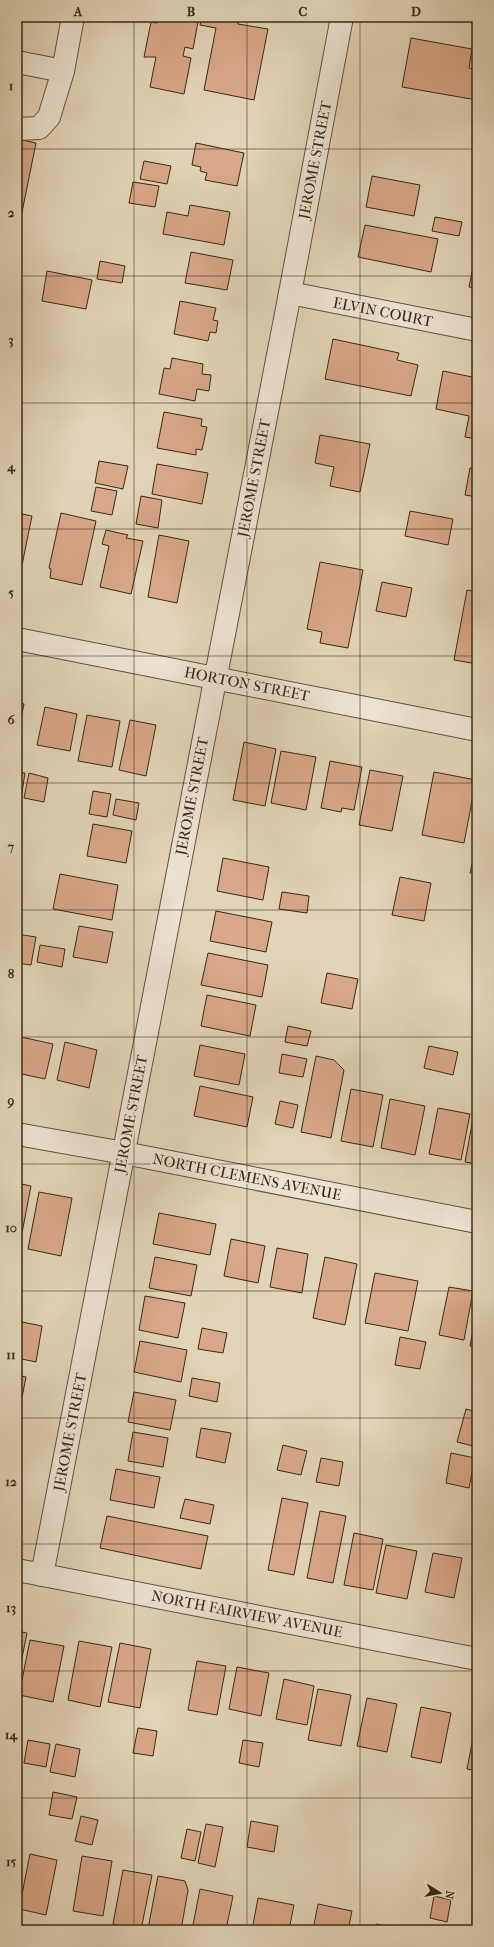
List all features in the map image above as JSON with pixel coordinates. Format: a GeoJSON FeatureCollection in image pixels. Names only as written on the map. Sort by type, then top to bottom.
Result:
{"type":"FeatureCollection","features":[{"type":"Feature","properties":{"kind":"street"},"geometry":{"type":"LineString","coordinates":[[17,129],[22,130],[39,128],[49,117],[63,71],[73,17]]}},
{"type":"Feature","properties":{"kind":"street","name":"JEROME STREET"},"geometry":{"type":"LineString","coordinates":[[42,1575],[342,17]]}},
{"type":"Feature","properties":{"kind":"street"},"geometry":{"type":"LineString","coordinates":[[17,62],[63,71]]}},
{"type":"Feature","properties":{"kind":"street","name":"ELVIN COURT"},"geometry":{"type":"LineString","coordinates":[[290,293],[477,330]]}},
{"type":"Feature","properties":{"kind":"street","name":"HORTON STREET"},"geometry":{"type":"LineString","coordinates":[[17,639],[477,730]]}},
{"type":"Feature","properties":{"kind":"street","name":"NORTH CLEMENS AVENUE"},"geometry":{"type":"LineString","coordinates":[[17,1134],[124,1153],[477,1222]]}},
{"type":"Feature","properties":{"kind":"street","name":"NORTH FAIRVIEW AVENUE"},"geometry":{"type":"LineString","coordinates":[[17,1570],[477,1659]]}},
{"type":"Feature","properties":{"kind":"building"},"geometry":{"type":"Polygon","coordinates":[[[158,17],[186,17],[186,20],[198,22],[193,49],[185,47],[183,56],[191,58],[184,94],[150,87],[156,57],[144,57],[151,22],[157,23],[158,17]]]}},
{"type":"Feature","properties":{"kind":"building"},"geometry":{"type":"Polygon","coordinates":[[[202,17],[240,17],[238,24],[268,29],[254,100],[204,90],[216,28],[200,25],[202,17]]]}},
{"type":"Feature","properties":{"kind":"building"},"geometry":{"type":"Polygon","coordinates":[[[411,38],[472,49],[469,68],[477,70],[477,100],[402,87],[411,38]]]}},
{"type":"Feature","properties":{"kind":"building"},"geometry":{"type":"Polygon","coordinates":[[[17,139],[36,143],[18,232],[17,232],[17,139]]]}},
{"type":"Feature","properties":{"kind":"building"},"geometry":{"type":"Polygon","coordinates":[[[196,143],[244,153],[237,186],[205,180],[207,173],[200,171],[201,167],[192,165],[196,143]]]}},
{"type":"Feature","properties":{"kind":"building"},"geometry":{"type":"Polygon","coordinates":[[[144,161],[171,166],[167,184],[140,179],[144,161]]]}},
{"type":"Feature","properties":{"kind":"building"},"geometry":{"type":"Polygon","coordinates":[[[372,176],[420,185],[414,216],[366,207],[372,176]]]}},
{"type":"Feature","properties":{"kind":"building"},"geometry":{"type":"Polygon","coordinates":[[[133,182],[159,186],[155,207],[129,203],[133,182]]]}},
{"type":"Feature","properties":{"kind":"building"},"geometry":{"type":"Polygon","coordinates":[[[190,205],[230,212],[224,245],[163,234],[167,212],[188,216],[190,205]]]}},
{"type":"Feature","properties":{"kind":"building"},"geometry":{"type":"Polygon","coordinates":[[[435,217],[462,222],[459,236],[432,231],[435,217]]]}},
{"type":"Feature","properties":{"kind":"building"},"geometry":{"type":"Polygon","coordinates":[[[365,225],[438,239],[431,272],[358,257],[365,225]]]}},
{"type":"Feature","properties":{"kind":"building"},"geometry":{"type":"Polygon","coordinates":[[[477,248],[477,288],[469,287],[477,248]]]}},
{"type":"Feature","properties":{"kind":"building"},"geometry":{"type":"Polygon","coordinates":[[[191,252],[233,260],[227,290],[185,283],[191,252]]]}},
{"type":"Feature","properties":{"kind":"building"},"geometry":{"type":"Polygon","coordinates":[[[100,261],[125,266],[122,283],[97,279],[100,261]]]}},
{"type":"Feature","properties":{"kind":"building"},"geometry":{"type":"Polygon","coordinates":[[[47,271],[92,280],[86,309],[42,301],[47,271]]]}},
{"type":"Feature","properties":{"kind":"building"},"geometry":{"type":"Polygon","coordinates":[[[180,301],[216,308],[213,320],[218,321],[216,333],[210,332],[208,341],[174,334],[180,301]]]}},
{"type":"Feature","properties":{"kind":"building"},"geometry":{"type":"Polygon","coordinates":[[[333,339],[399,353],[397,360],[418,365],[411,396],[325,379],[333,339]]]}},
{"type":"Feature","properties":{"kind":"building"},"geometry":{"type":"Polygon","coordinates":[[[172,358],[203,364],[202,374],[211,375],[209,391],[197,389],[195,401],[159,394],[164,368],[170,369],[172,358]]]}},
{"type":"Feature","properties":{"kind":"building"},"geometry":{"type":"Polygon","coordinates":[[[443,371],[477,378],[477,439],[465,437],[469,416],[436,409],[443,371]]]}},
{"type":"Feature","properties":{"kind":"building"},"geometry":{"type":"Polygon","coordinates":[[[164,412],[202,419],[201,426],[207,427],[202,450],[196,449],[196,455],[157,448],[164,412]]]}},
{"type":"Feature","properties":{"kind":"building"},"geometry":{"type":"Polygon","coordinates":[[[320,435],[370,444],[360,492],[330,486],[334,467],[315,463],[320,435]]]}},
{"type":"Feature","properties":{"kind":"building"},"geometry":{"type":"Polygon","coordinates":[[[99,461],[128,466],[123,489],[95,483],[99,461]]]}},
{"type":"Feature","properties":{"kind":"building"},"geometry":{"type":"Polygon","coordinates":[[[157,464],[208,473],[202,504],[152,494],[157,464]]]}},
{"type":"Feature","properties":{"kind":"building"},"geometry":{"type":"Polygon","coordinates":[[[470,468],[477,469],[477,497],[465,495],[470,468]]]}},
{"type":"Feature","properties":{"kind":"building"},"geometry":{"type":"Polygon","coordinates":[[[96,487],[117,491],[112,515],[91,511],[96,487]]]}},
{"type":"Feature","properties":{"kind":"building"},"geometry":{"type":"Polygon","coordinates":[[[141,496],[162,500],[158,528],[136,524],[141,496]]]}},
{"type":"Feature","properties":{"kind":"building"},"geometry":{"type":"Polygon","coordinates":[[[410,511],[453,519],[448,545],[405,536],[410,511]]]}},
{"type":"Feature","properties":{"kind":"building"},"geometry":{"type":"Polygon","coordinates":[[[17,513],[32,516],[21,570],[17,570],[17,513]]]}},
{"type":"Feature","properties":{"kind":"building"},"geometry":{"type":"Polygon","coordinates":[[[61,513],[96,521],[82,585],[50,578],[51,569],[49,568],[61,513]]]}},
{"type":"Feature","properties":{"kind":"building"},"geometry":{"type":"Polygon","coordinates":[[[106,530],[128,535],[126,538],[143,541],[131,594],[100,587],[109,546],[102,544],[106,530]]]}},
{"type":"Feature","properties":{"kind":"building"},"geometry":{"type":"Polygon","coordinates":[[[159,535],[189,541],[177,603],[148,597],[159,535]]]}},
{"type":"Feature","properties":{"kind":"building"},"geometry":{"type":"Polygon","coordinates":[[[320,562],[363,570],[348,648],[320,643],[322,632],[307,629],[320,562]]]}},
{"type":"Feature","properties":{"kind":"building"},"geometry":{"type":"Polygon","coordinates":[[[382,582],[412,588],[406,617],[376,611],[382,582]]]}},
{"type":"Feature","properties":{"kind":"building"},"geometry":{"type":"Polygon","coordinates":[[[467,590],[477,592],[477,664],[454,660],[467,590]]]}},
{"type":"Feature","properties":{"kind":"building"},"geometry":{"type":"Polygon","coordinates":[[[17,703],[24,704],[17,738],[17,703]]]}},
{"type":"Feature","properties":{"kind":"building"},"geometry":{"type":"Polygon","coordinates":[[[45,707],[77,714],[70,751],[37,745],[45,707]]]}},
{"type":"Feature","properties":{"kind":"building"},"geometry":{"type":"Polygon","coordinates":[[[87,715],[120,721],[112,767],[78,761],[87,715]]]}},
{"type":"Feature","properties":{"kind":"building"},"geometry":{"type":"Polygon","coordinates":[[[130,720],[156,725],[146,776],[119,770],[130,720]]]}},
{"type":"Feature","properties":{"kind":"building"},"geometry":{"type":"Polygon","coordinates":[[[244,742],[276,749],[265,806],[233,800],[244,742]]]}},
{"type":"Feature","properties":{"kind":"building"},"geometry":{"type":"Polygon","coordinates":[[[281,751],[316,757],[306,810],[271,803],[281,751]]]}},
{"type":"Feature","properties":{"kind":"building"},"geometry":{"type":"Polygon","coordinates":[[[330,761],[362,767],[354,810],[342,808],[341,812],[321,808],[330,761]]]}},
{"type":"Feature","properties":{"kind":"building"},"geometry":{"type":"Polygon","coordinates":[[[370,770],[403,776],[392,831],[359,825],[370,770]]]}},
{"type":"Feature","properties":{"kind":"building"},"geometry":{"type":"Polygon","coordinates":[[[17,772],[25,773],[21,799],[17,798],[17,772]]]}},
{"type":"Feature","properties":{"kind":"building"},"geometry":{"type":"Polygon","coordinates":[[[434,772],[476,780],[464,843],[422,835],[434,772]]]}},
{"type":"Feature","properties":{"kind":"building"},"geometry":{"type":"Polygon","coordinates":[[[29,773],[48,778],[44,802],[24,798],[29,773]]]}},
{"type":"Feature","properties":{"kind":"building"},"geometry":{"type":"Polygon","coordinates":[[[93,791],[111,794],[107,817],[89,814],[93,791]]]}},
{"type":"Feature","properties":{"kind":"building"},"geometry":{"type":"Polygon","coordinates":[[[116,799],[139,803],[136,820],[113,815],[116,799]]]}},
{"type":"Feature","properties":{"kind":"building"},"geometry":{"type":"Polygon","coordinates":[[[93,824],[132,831],[126,863],[87,856],[93,824]]]}},
{"type":"Feature","properties":{"kind":"building"},"geometry":{"type":"Polygon","coordinates":[[[477,846],[477,874],[470,873],[477,846]]]}},
{"type":"Feature","properties":{"kind":"building"},"geometry":{"type":"Polygon","coordinates":[[[223,858],[269,867],[263,900],[217,891],[223,858]]]}},
{"type":"Feature","properties":{"kind":"building"},"geometry":{"type":"Polygon","coordinates":[[[60,874],[118,885],[112,920],[53,909],[60,874]]]}},
{"type":"Feature","properties":{"kind":"building"},"geometry":{"type":"Polygon","coordinates":[[[400,877],[431,883],[424,921],[392,915],[400,877]]]}},
{"type":"Feature","properties":{"kind":"building"},"geometry":{"type":"Polygon","coordinates":[[[282,892],[309,896],[307,913],[279,909],[282,892]]]}},
{"type":"Feature","properties":{"kind":"building"},"geometry":{"type":"Polygon","coordinates":[[[216,911],[272,922],[266,952],[210,941],[216,911]]]}},
{"type":"Feature","properties":{"kind":"building"},"geometry":{"type":"Polygon","coordinates":[[[79,926],[113,932],[107,963],[73,957],[79,926]]]}},
{"type":"Feature","properties":{"kind":"building"},"geometry":{"type":"Polygon","coordinates":[[[17,934],[36,937],[31,965],[17,963],[17,934]]]}},
{"type":"Feature","properties":{"kind":"building"},"geometry":{"type":"Polygon","coordinates":[[[40,945],[65,949],[62,967],[37,962],[40,945]]]}},
{"type":"Feature","properties":{"kind":"building"},"geometry":{"type":"Polygon","coordinates":[[[208,953],[268,965],[262,997],[201,985],[208,953]]]}},
{"type":"Feature","properties":{"kind":"building"},"geometry":{"type":"Polygon","coordinates":[[[327,973],[358,979],[352,1009],[321,1003],[327,973]]]}},
{"type":"Feature","properties":{"kind":"building"},"geometry":{"type":"Polygon","coordinates":[[[207,995],[256,1005],[250,1036],[201,1026],[207,995]]]}},
{"type":"Feature","properties":{"kind":"building"},"geometry":{"type":"Polygon","coordinates":[[[288,1026],[311,1031],[307,1046],[285,1042],[288,1026]]]}},
{"type":"Feature","properties":{"kind":"building"},"geometry":{"type":"Polygon","coordinates":[[[21,1037],[53,1044],[45,1079],[17,1073],[17,1057],[21,1037]]]}},
{"type":"Feature","properties":{"kind":"building"},"geometry":{"type":"Polygon","coordinates":[[[65,1042],[97,1050],[89,1088],[57,1080],[65,1042]]]}},
{"type":"Feature","properties":{"kind":"building"},"geometry":{"type":"Polygon","coordinates":[[[200,1045],[245,1054],[239,1085],[194,1076],[200,1045]]]}},
{"type":"Feature","properties":{"kind":"building"},"geometry":{"type":"Polygon","coordinates":[[[429,1046],[458,1052],[453,1075],[424,1068],[429,1046]]]}},
{"type":"Feature","properties":{"kind":"building"},"geometry":{"type":"Polygon","coordinates":[[[282,1054],[307,1059],[303,1077],[279,1073],[282,1054]]]}},
{"type":"Feature","properties":{"kind":"building"},"geometry":{"type":"Polygon","coordinates":[[[316,1056],[334,1060],[344,1070],[331,1138],[301,1132],[316,1056]]]}},
{"type":"Feature","properties":{"kind":"building"},"geometry":{"type":"Polygon","coordinates":[[[200,1086],[253,1097],[247,1127],[194,1116],[200,1086]]]}},
{"type":"Feature","properties":{"kind":"building"},"geometry":{"type":"Polygon","coordinates":[[[351,1089],[383,1095],[373,1147],[341,1141],[351,1089]]]}},
{"type":"Feature","properties":{"kind":"building"},"geometry":{"type":"Polygon","coordinates":[[[390,1099],[425,1106],[415,1155],[381,1148],[390,1099]]]}},
{"type":"Feature","properties":{"kind":"building"},"geometry":{"type":"Polygon","coordinates":[[[280,1101],[298,1105],[293,1128],[275,1124],[280,1101]]]}},
{"type":"Feature","properties":{"kind":"building"},"geometry":{"type":"Polygon","coordinates":[[[438,1108],[470,1114],[461,1160],[429,1154],[438,1108]]]}},
{"type":"Feature","properties":{"kind":"building"},"geometry":{"type":"Polygon","coordinates":[[[474,1113],[477,1114],[477,1164],[465,1162],[474,1113]]]}},
{"type":"Feature","properties":{"kind":"building"},"geometry":{"type":"Polygon","coordinates":[[[17,1183],[31,1186],[22,1233],[17,1232],[17,1183]]]}},
{"type":"Feature","properties":{"kind":"building"},"geometry":{"type":"Polygon","coordinates":[[[39,1192],[72,1198],[61,1256],[28,1249],[39,1192]]]}},
{"type":"Feature","properties":{"kind":"building"},"geometry":{"type":"Polygon","coordinates":[[[159,1213],[216,1224],[210,1255],[153,1244],[159,1213]]]}},
{"type":"Feature","properties":{"kind":"building"},"geometry":{"type":"Polygon","coordinates":[[[231,1239],[265,1246],[258,1283],[224,1276],[231,1239]]]}},
{"type":"Feature","properties":{"kind":"building"},"geometry":{"type":"Polygon","coordinates":[[[277,1248],[308,1254],[302,1293],[270,1287],[277,1248]]]}},
{"type":"Feature","properties":{"kind":"building"},"geometry":{"type":"Polygon","coordinates":[[[155,1257],[197,1265],[191,1296],[149,1288],[155,1257]]]}},
{"type":"Feature","properties":{"kind":"building"},"geometry":{"type":"Polygon","coordinates":[[[325,1257],[357,1264],[345,1325],[313,1318],[325,1257]]]}},
{"type":"Feature","properties":{"kind":"building"},"geometry":{"type":"Polygon","coordinates":[[[375,1273],[418,1281],[408,1331],[365,1323],[375,1273]]]}},
{"type":"Feature","properties":{"kind":"building"},"geometry":{"type":"Polygon","coordinates":[[[449,1287],[473,1291],[464,1340],[439,1335],[449,1287]]]}},
{"type":"Feature","properties":{"kind":"building"},"geometry":{"type":"Polygon","coordinates":[[[145,1296],[185,1303],[178,1338],[139,1330],[145,1296]]]}},
{"type":"Feature","properties":{"kind":"building"},"geometry":{"type":"Polygon","coordinates":[[[477,1310],[477,1348],[470,1346],[477,1310]]]}},
{"type":"Feature","properties":{"kind":"building"},"geometry":{"type":"Polygon","coordinates":[[[17,1321],[42,1326],[36,1362],[17,1358],[17,1321]]]}},
{"type":"Feature","properties":{"kind":"building"},"geometry":{"type":"Polygon","coordinates":[[[202,1328],[227,1333],[223,1353],[198,1349],[202,1328]]]}},
{"type":"Feature","properties":{"kind":"building"},"geometry":{"type":"Polygon","coordinates":[[[400,1337],[426,1342],[420,1369],[395,1365],[400,1337]]]}},
{"type":"Feature","properties":{"kind":"building"},"geometry":{"type":"Polygon","coordinates":[[[140,1341],[187,1350],[181,1382],[134,1372],[140,1341]]]}},
{"type":"Feature","properties":{"kind":"building"},"geometry":{"type":"Polygon","coordinates":[[[17,1375],[26,1377],[18,1418],[17,1418],[17,1375]]]}},
{"type":"Feature","properties":{"kind":"building"},"geometry":{"type":"Polygon","coordinates":[[[192,1378],[220,1383],[217,1402],[189,1396],[192,1378]]]}},
{"type":"Feature","properties":{"kind":"building"},"geometry":{"type":"Polygon","coordinates":[[[134,1392],[176,1400],[170,1430],[128,1422],[134,1392]]]}},
{"type":"Feature","properties":{"kind":"building"},"geometry":{"type":"Polygon","coordinates":[[[466,1409],[477,1412],[477,1447],[457,1442],[466,1409]]]}},
{"type":"Feature","properties":{"kind":"building"},"geometry":{"type":"Polygon","coordinates":[[[201,1428],[231,1433],[225,1463],[196,1457],[201,1428]]]}},
{"type":"Feature","properties":{"kind":"building"},"geometry":{"type":"Polygon","coordinates":[[[133,1432],[168,1438],[163,1467],[128,1461],[133,1432]]]}},
{"type":"Feature","properties":{"kind":"building"},"geometry":{"type":"Polygon","coordinates":[[[283,1445],[307,1451],[301,1475],[277,1470],[283,1445]]]}},
{"type":"Feature","properties":{"kind":"building"},"geometry":{"type":"Polygon","coordinates":[[[451,1453],[475,1458],[469,1488],[446,1483],[451,1453]]]}},
{"type":"Feature","properties":{"kind":"building"},"geometry":{"type":"Polygon","coordinates":[[[321,1458],[343,1462],[339,1486],[316,1482],[321,1458]]]}},
{"type":"Feature","properties":{"kind":"building"},"geometry":{"type":"Polygon","coordinates":[[[116,1469],[160,1477],[154,1508],[110,1500],[116,1469]]]}},
{"type":"Feature","properties":{"kind":"building"},"geometry":{"type":"Polygon","coordinates":[[[282,1498],[308,1503],[294,1575],[268,1570],[282,1498]]]}},
{"type":"Feature","properties":{"kind":"building"},"geometry":{"type":"Polygon","coordinates":[[[185,1499],[214,1505],[210,1524],[180,1518],[185,1499]]]}},
{"type":"Feature","properties":{"kind":"building"},"geometry":{"type":"Polygon","coordinates":[[[320,1511],[346,1516],[333,1583],[307,1578],[320,1511]]]}},
{"type":"Feature","properties":{"kind":"building"},"geometry":{"type":"Polygon","coordinates":[[[107,1516],[208,1536],[201,1569],[100,1548],[107,1516]]]}},
{"type":"Feature","properties":{"kind":"building"},"geometry":{"type":"Polygon","coordinates":[[[354,1533],[383,1539],[373,1590],[344,1585],[354,1533]]]}},
{"type":"Feature","properties":{"kind":"building"},"geometry":{"type":"Polygon","coordinates":[[[386,1545],[417,1551],[407,1599],[376,1593],[386,1545]]]}},
{"type":"Feature","properties":{"kind":"building"},"geometry":{"type":"Polygon","coordinates":[[[433,1553],[462,1558],[454,1598],[425,1592],[433,1553]]]}},
{"type":"Feature","properties":{"kind":"building"},"geometry":{"type":"Polygon","coordinates":[[[477,1586],[477,1607],[473,1606],[477,1586]]]}},
{"type":"Feature","properties":{"kind":"building"},"geometry":{"type":"Polygon","coordinates":[[[17,1631],[27,1633],[17,1683],[17,1631]]]}},
{"type":"Feature","properties":{"kind":"building"},"geometry":{"type":"Polygon","coordinates":[[[30,1640],[64,1646],[53,1702],[19,1695],[30,1640]]]}},
{"type":"Feature","properties":{"kind":"building"},"geometry":{"type":"Polygon","coordinates":[[[79,1641],[112,1647],[100,1707],[68,1700],[79,1641]]]}},
{"type":"Feature","properties":{"kind":"building"},"geometry":{"type":"Polygon","coordinates":[[[120,1643],[151,1649],[140,1708],[108,1702],[120,1643]]]}},
{"type":"Feature","properties":{"kind":"building"},"geometry":{"type":"Polygon","coordinates":[[[197,1661],[226,1666],[217,1715],[188,1710],[197,1661]]]}},
{"type":"Feature","properties":{"kind":"building"},"geometry":{"type":"Polygon","coordinates":[[[237,1667],[269,1673],[261,1716],[229,1709],[237,1667]]]}},
{"type":"Feature","properties":{"kind":"building"},"geometry":{"type":"Polygon","coordinates":[[[284,1679],[314,1686],[307,1725],[276,1719],[284,1679]]]}},
{"type":"Feature","properties":{"kind":"building"},"geometry":{"type":"Polygon","coordinates":[[[318,1689],[351,1695],[341,1746],[308,1740],[318,1689]]]}},
{"type":"Feature","properties":{"kind":"building"},"geometry":{"type":"Polygon","coordinates":[[[367,1698],[397,1704],[387,1752],[357,1746],[367,1698]]]}},
{"type":"Feature","properties":{"kind":"building"},"geometry":{"type":"Polygon","coordinates":[[[421,1707],[451,1713],[441,1763],[411,1757],[421,1707]]]}},
{"type":"Feature","properties":{"kind":"building"},"geometry":{"type":"Polygon","coordinates":[[[477,1723],[477,1771],[467,1769],[477,1723]]]}},
{"type":"Feature","properties":{"kind":"building"},"geometry":{"type":"Polygon","coordinates":[[[138,1728],[157,1731],[153,1756],[133,1753],[138,1728]]]}},
{"type":"Feature","properties":{"kind":"building"},"geometry":{"type":"Polygon","coordinates":[[[28,1740],[50,1744],[46,1767],[24,1763],[28,1740]]]}},
{"type":"Feature","properties":{"kind":"building"},"geometry":{"type":"Polygon","coordinates":[[[243,1740],[263,1743],[259,1767],[239,1763],[243,1740]]]}},
{"type":"Feature","properties":{"kind":"building"},"geometry":{"type":"Polygon","coordinates":[[[56,1744],[80,1749],[75,1777],[50,1772],[56,1744]]]}},
{"type":"Feature","properties":{"kind":"building"},"geometry":{"type":"Polygon","coordinates":[[[53,1792],[77,1797],[72,1819],[49,1815],[53,1792]]]}},
{"type":"Feature","properties":{"kind":"building"},"geometry":{"type":"Polygon","coordinates":[[[81,1816],[98,1820],[92,1845],[75,1841],[81,1816]]]}},
{"type":"Feature","properties":{"kind":"building"},"geometry":{"type":"Polygon","coordinates":[[[251,1821],[278,1826],[274,1852],[247,1847],[251,1821]]]}},
{"type":"Feature","properties":{"kind":"building"},"geometry":{"type":"Polygon","coordinates":[[[206,1824],[223,1827],[215,1867],[198,1863],[206,1824]]]}},
{"type":"Feature","properties":{"kind":"building"},"geometry":{"type":"Polygon","coordinates":[[[187,1829],[201,1832],[195,1861],[181,1858],[187,1829]]]}},
{"type":"Feature","properties":{"kind":"building"},"geometry":{"type":"Polygon","coordinates":[[[30,1854],[57,1860],[46,1915],[19,1909],[30,1854]]]}},
{"type":"Feature","properties":{"kind":"building"},"geometry":{"type":"Polygon","coordinates":[[[82,1856],[112,1861],[103,1916],[73,1911],[82,1856]]]}},
{"type":"Feature","properties":{"kind":"building"},"geometry":{"type":"Polygon","coordinates":[[[123,1870],[152,1875],[141,1930],[113,1924],[123,1870]]]}},
{"type":"Feature","properties":{"kind":"building"},"geometry":{"type":"Polygon","coordinates":[[[158,1876],[185,1881],[188,1890],[181,1930],[148,1929],[158,1876]]]}},
{"type":"Feature","properties":{"kind":"building"},"geometry":{"type":"Polygon","coordinates":[[[477,1882],[477,1907],[472,1906],[477,1882]]]}},
{"type":"Feature","properties":{"kind":"building"},"geometry":{"type":"Polygon","coordinates":[[[200,1889],[233,1896],[226,1930],[192,1930],[200,1889]]]}},
{"type":"Feature","properties":{"kind":"building"},"geometry":{"type":"Polygon","coordinates":[[[434,1896],[451,1900],[447,1922],[430,1918],[434,1896]]]}},
{"type":"Feature","properties":{"kind":"building"},"geometry":{"type":"Polygon","coordinates":[[[258,1898],[294,1905],[289,1930],[252,1930],[258,1898]]]}},
{"type":"Feature","properties":{"kind":"building"},"geometry":{"type":"Polygon","coordinates":[[[318,1904],[352,1911],[348,1930],[313,1930],[318,1904]]]}},
{"type":"Feature","properties":{"kind":"building"},"geometry":{"type":"Polygon","coordinates":[[[376,1924],[408,1930],[375,1930],[376,1924]]]}}]}
